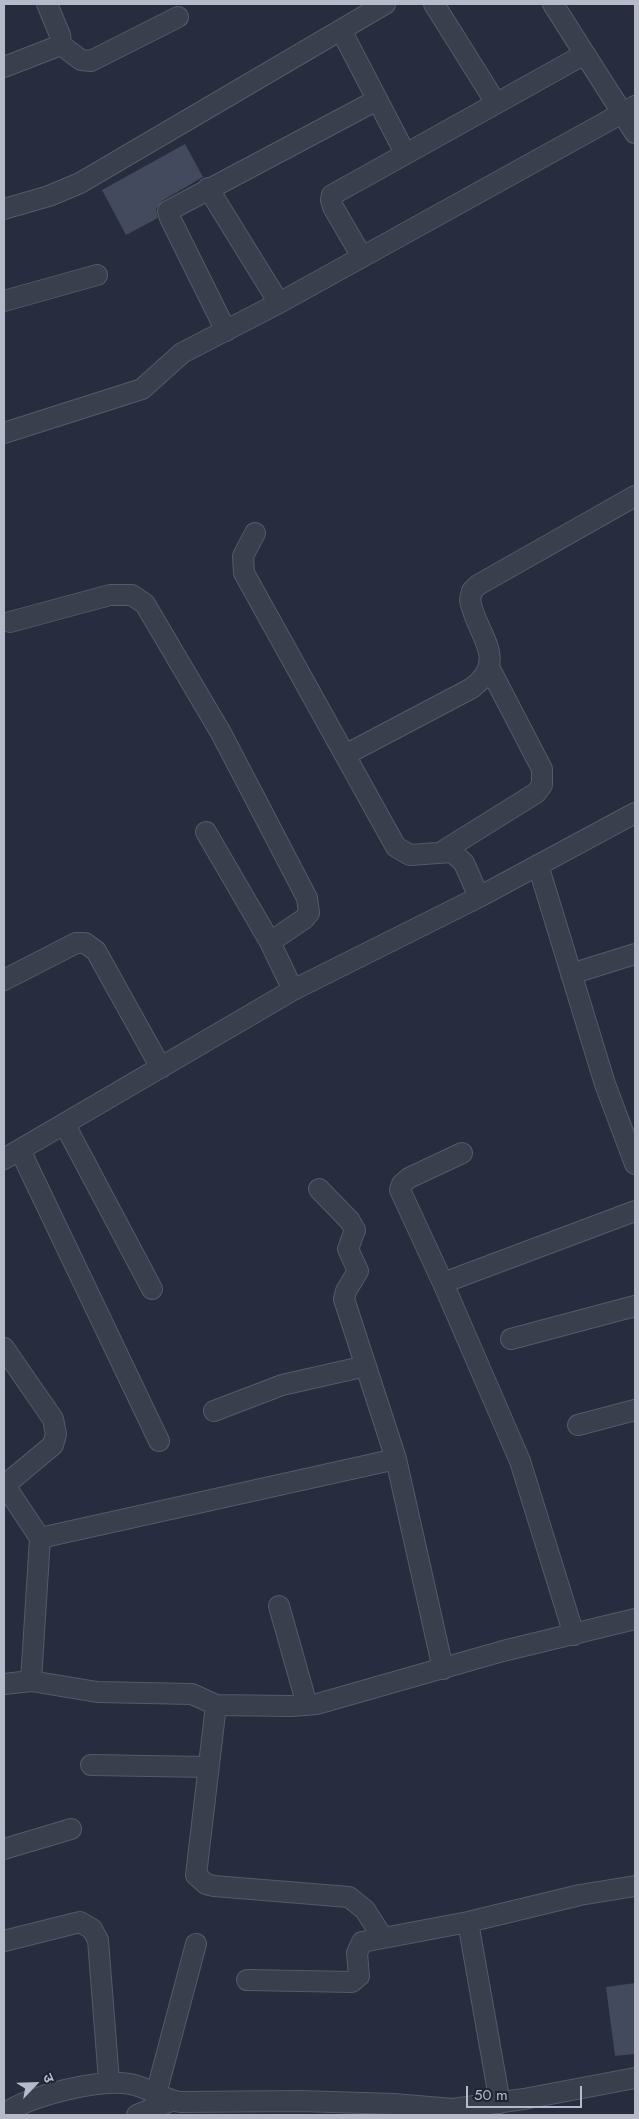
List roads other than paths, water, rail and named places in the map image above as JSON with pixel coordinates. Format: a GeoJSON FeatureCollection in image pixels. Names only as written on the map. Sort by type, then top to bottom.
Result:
{"type":"FeatureCollection","features":[{"type":"Feature","properties":{"kind":"street"},"geometry":{"type":"LineString","coordinates":[[47,4],[60,35],[60,45]]}},
{"type":"Feature","properties":{"kind":"street"},"geometry":{"type":"LineString","coordinates":[[4,209],[49,196],[80,183],[385,4]]}},
{"type":"Feature","properties":{"kind":"street"},"geometry":{"type":"LineString","coordinates":[[434,4],[496,103]]}},
{"type":"Feature","properties":{"kind":"street"},"geometry":{"type":"LineString","coordinates":[[553,4],[585,54],[629,110],[635,133]]}},
{"type":"Feature","properties":{"kind":"street"},"geometry":{"type":"LineString","coordinates":[[60,45],[81,60],[91,62],[178,17]]}},
{"type":"Feature","properties":{"kind":"street"},"geometry":{"type":"LineString","coordinates":[[341,30],[405,153]]}},
{"type":"Feature","properties":{"kind":"street"},"geometry":{"type":"LineString","coordinates":[[4,67],[60,45]]}},
{"type":"Feature","properties":{"kind":"street"},"geometry":{"type":"LineString","coordinates":[[362,257],[333,207],[332,194],[585,54]]}},
{"type":"Feature","properties":{"kind":"street"},"geometry":{"type":"LineString","coordinates":[[226,331],[168,214],[171,208],[377,100]]}},
{"type":"Feature","properties":{"kind":"street"},"geometry":{"type":"LineString","coordinates":[[4,433],[142,389],[182,353],[279,303],[629,110]]}},
{"type":"Feature","properties":{"kind":"street"},"geometry":{"type":"LineString","coordinates":[[208,188],[279,303]]}},
{"type":"Feature","properties":{"kind":"street"},"geometry":{"type":"LineString","coordinates":[[4,300],[97,275]]}},
{"type":"Feature","properties":{"kind":"street"},"geometry":{"type":"LineString","coordinates":[[443,851],[536,793],[542,786],[542,768],[490,669],[488,650],[471,608],[472,591],[478,585],[635,496]]}},
{"type":"Feature","properties":{"kind":"street"},"geometry":{"type":"LineString","coordinates":[[255,533],[243,556],[244,573],[396,847],[410,855],[443,851],[452,852],[464,863],[479,897]]}},
{"type":"Feature","properties":{"kind":"street"},"geometry":{"type":"LineString","coordinates":[[10,622],[110,594],[132,595],[145,604],[221,733],[308,898],[309,913],[270,942]]}},
{"type":"Feature","properties":{"kind":"street"},"geometry":{"type":"LineString","coordinates":[[345,755],[472,688],[486,677],[490,669]]}},
{"type":"Feature","properties":{"kind":"street"},"geometry":{"type":"LineString","coordinates":[[159,1441],[12,1155],[293,990],[479,897],[635,813]]}},
{"type":"Feature","properties":{"kind":"street"},"geometry":{"type":"LineString","coordinates":[[206,832],[270,942],[293,990]]}},
{"type":"Feature","properties":{"kind":"street"},"geometry":{"type":"LineString","coordinates":[[538,865],[605,1084],[635,1164]]}},
{"type":"Feature","properties":{"kind":"street"},"geometry":{"type":"LineString","coordinates":[[4,980],[76,943],[92,947],[161,1068]]}},
{"type":"Feature","properties":{"kind":"street"},"geometry":{"type":"LineString","coordinates":[[571,974],[635,954]]}},
{"type":"Feature","properties":{"kind":"street"},"geometry":{"type":"LineString","coordinates":[[65,1125],[152,1289]]}},
{"type":"Feature","properties":{"kind":"street"},"geometry":{"type":"LineString","coordinates":[[462,1153],[409,1178],[402,1184],[400,1190],[444,1283],[520,1461],[574,1635]]}},
{"type":"Feature","properties":{"kind":"street"},"geometry":{"type":"LineString","coordinates":[[319,1189],[350,1221],[356,1230],[348,1249],[358,1271],[346,1291],[344,1299],[396,1459],[443,1670]]}},
{"type":"Feature","properties":{"kind":"street"},"geometry":{"type":"LineString","coordinates":[[444,1283],[635,1211]]}},
{"type":"Feature","properties":{"kind":"street"},"geometry":{"type":"LineString","coordinates":[[511,1339],[635,1306]]}},
{"type":"Feature","properties":{"kind":"street"},"geometry":{"type":"LineString","coordinates":[[4,1348],[53,1419],[56,1434],[53,1445],[4,1485],[40,1538],[31,1681]]}},
{"type":"Feature","properties":{"kind":"street"},"geometry":{"type":"LineString","coordinates":[[214,1411],[282,1385],[366,1366]]}},
{"type":"Feature","properties":{"kind":"street"},"geometry":{"type":"LineString","coordinates":[[578,1425],[635,1410]]}},
{"type":"Feature","properties":{"kind":"street"},"geometry":{"type":"LineString","coordinates":[[40,1538],[396,1459]]}},
{"type":"Feature","properties":{"kind":"street"},"geometry":{"type":"LineString","coordinates":[[279,1606],[307,1705]]}},
{"type":"Feature","properties":{"kind":"street"},"geometry":{"type":"LineString","coordinates":[[4,1684],[31,1681],[97,1692],[192,1694],[216,1705],[307,1705],[443,1670],[503,1651],[635,1619]]}},
{"type":"Feature","properties":{"kind":"street"},"geometry":{"type":"LineString","coordinates":[[216,1705],[195,1868],[199,1880],[214,1886],[349,1897],[365,1910],[383,1938]]}},
{"type":"Feature","properties":{"kind":"street"},"geometry":{"type":"LineString","coordinates":[[91,1765],[208,1767]]}},
{"type":"Feature","properties":{"kind":"street"},"geometry":{"type":"LineString","coordinates":[[4,1850],[71,1829]]}},
{"type":"Feature","properties":{"kind":"street"},"geometry":{"type":"LineString","coordinates":[[247,1980],[352,1982],[359,1976],[357,1953],[360,1944],[468,1922],[580,1895],[635,1886]]}},
{"type":"Feature","properties":{"kind":"street"},"geometry":{"type":"LineString","coordinates":[[4,1941],[80,1922],[92,1929],[98,1940],[109,2081]]}},
{"type":"Feature","properties":{"kind":"street"},"geometry":{"type":"LineString","coordinates":[[468,1922],[500,2103]]}},
{"type":"Feature","properties":{"kind":"street"},"geometry":{"type":"LineString","coordinates":[[137,2115],[164,2097],[196,1944]]}},
{"type":"Feature","properties":{"kind":"street"},"geometry":{"type":"LineString","coordinates":[[5,2108],[109,2081],[132,2084],[202,2109],[438,2110],[500,2103],[635,2078]]}}]}
